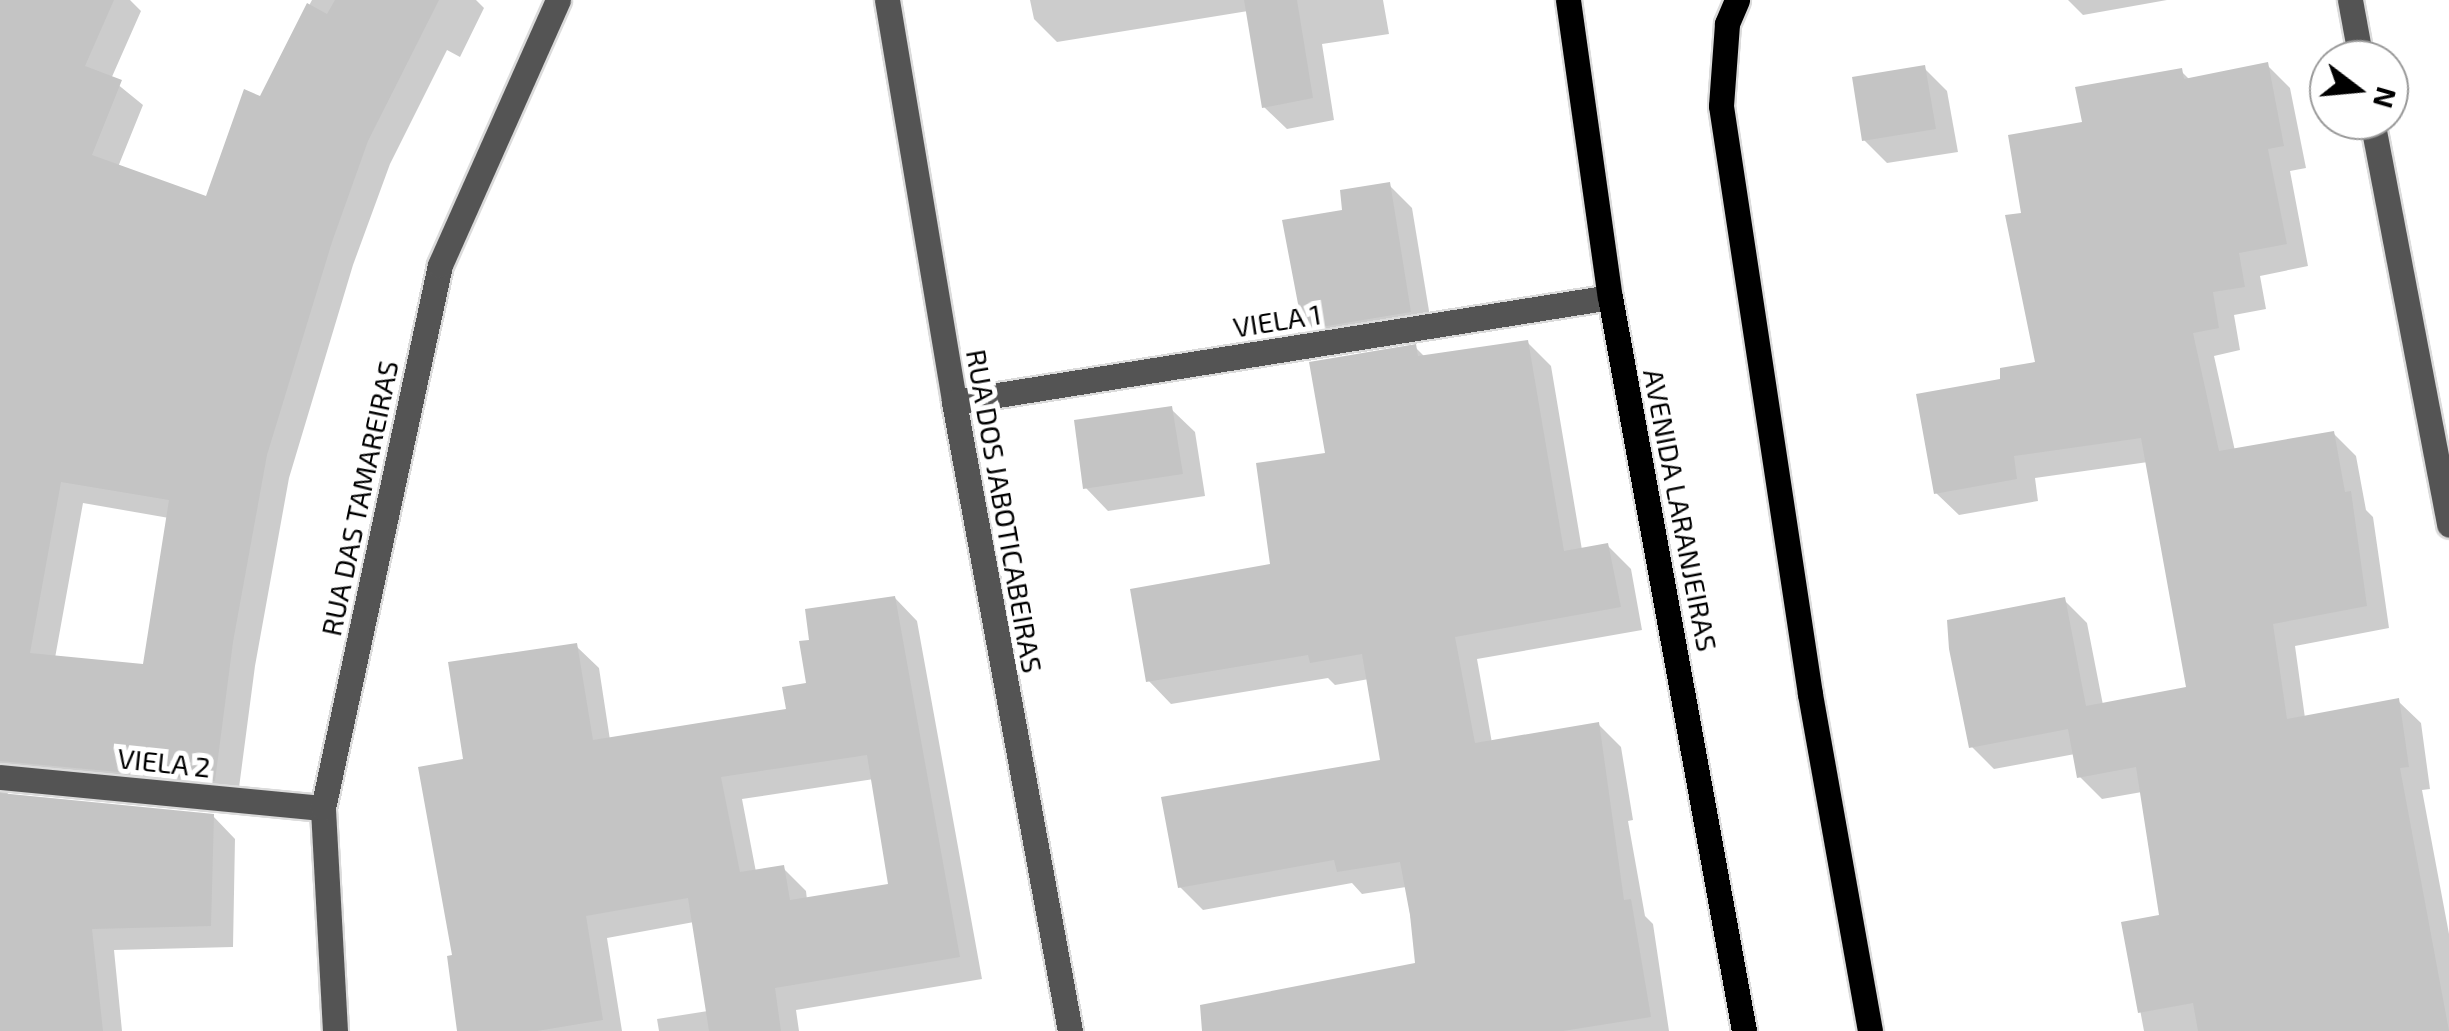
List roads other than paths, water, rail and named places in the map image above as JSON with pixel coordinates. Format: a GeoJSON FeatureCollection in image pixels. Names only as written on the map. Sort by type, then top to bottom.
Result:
{"type":"FeatureCollection","features":[{"type":"Feature","properties":{"kind":"main road"},"geometry":{"type":"LineString","coordinates":[[1736,0],[1727,24],[1720,106],[1810,694],[1870,1031]]}},
{"type":"Feature","properties":{"kind":"main road","name":"AVENIDA LARANJEIRAS"},"geometry":{"type":"LineString","coordinates":[[1566,1],[1610,297],[1744,1031]]}},
{"type":"Feature","properties":{"kind":"street","name":"RUA DAS TAMAREIRAS"},"geometry":{"type":"LineString","coordinates":[[335,1031],[323,808],[440,265],[558,0]]}},
{"type":"Feature","properties":{"kind":"street","name":"RUA DOS JABOTICABEIRAS"},"geometry":{"type":"LineString","coordinates":[[886,0],[954,402],[1070,1031]]}},
{"type":"Feature","properties":{"kind":"street"},"geometry":{"type":"LineString","coordinates":[[2350,0],[2357,40]]}},
{"type":"Feature","properties":{"kind":"street"},"geometry":{"type":"LineString","coordinates":[[2376,140],[2449,525]]}},
{"type":"Feature","properties":{"kind":"street","name":"VIELA 1"},"geometry":{"type":"LineString","coordinates":[[954,402],[1610,297]]}},
{"type":"Feature","properties":{"kind":"street","name":"VIELA 2"},"geometry":{"type":"LineString","coordinates":[[0,777],[323,808]]}}]}
